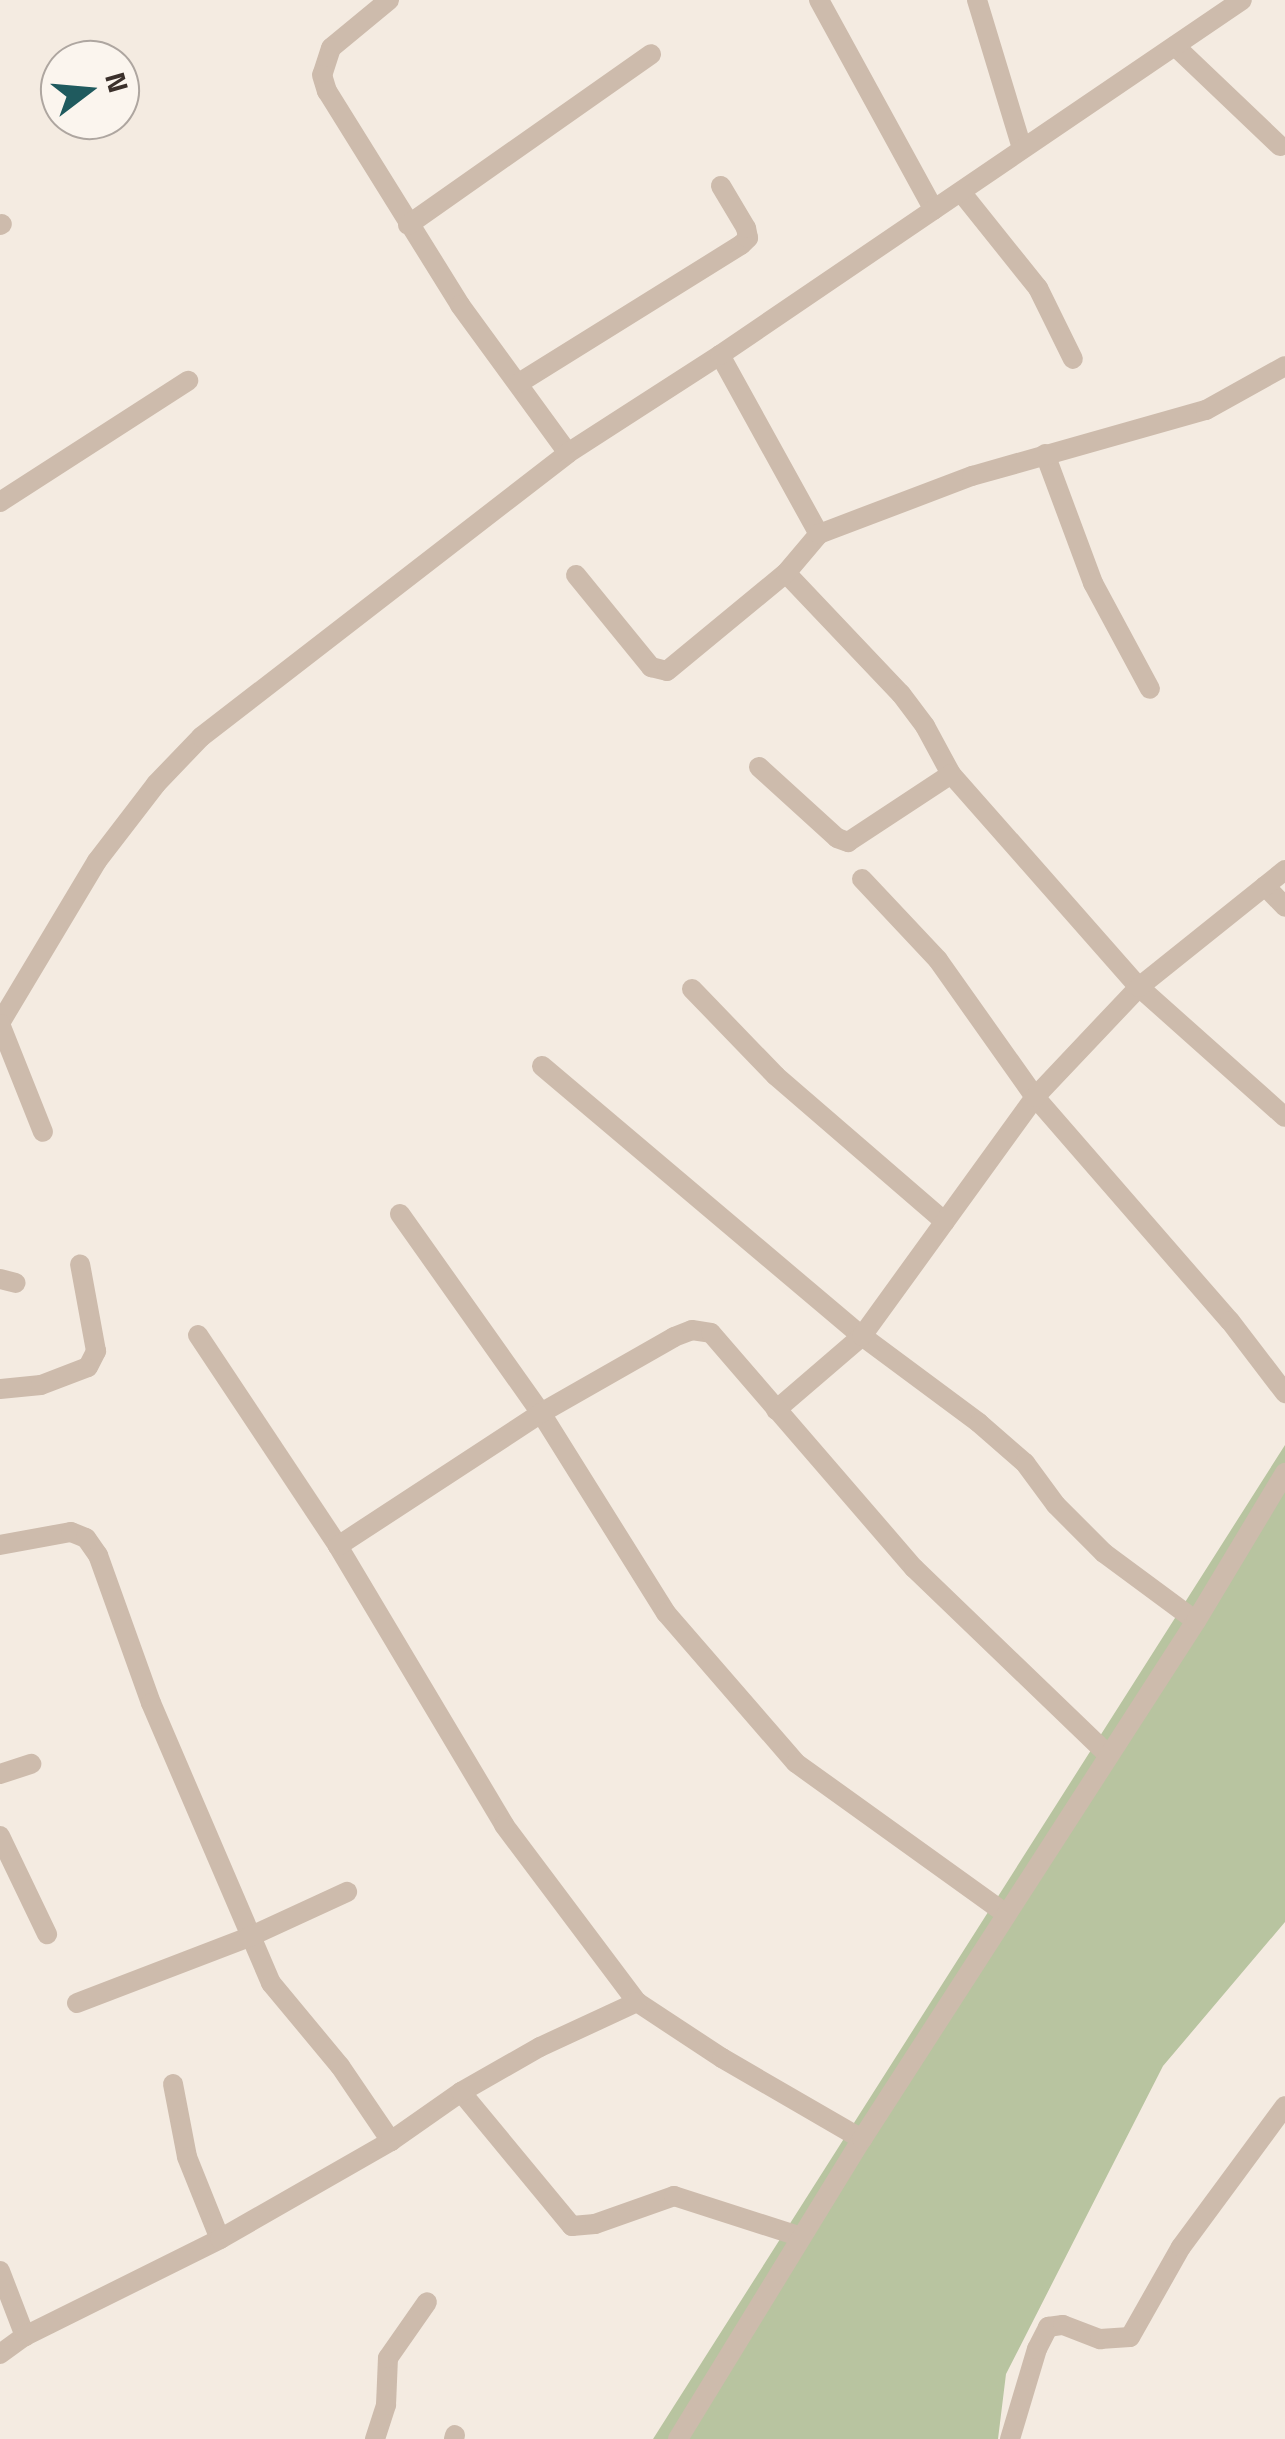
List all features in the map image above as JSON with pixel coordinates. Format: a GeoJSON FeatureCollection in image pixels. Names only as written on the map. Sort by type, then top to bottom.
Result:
{"type":"FeatureCollection","features":[{"type":"Feature","properties":{"kind":"street"},"geometry":{"type":"LineString","coordinates":[[389,0],[332,48],[322,75],[326,91],[408,224],[568,453]]}},
{"type":"Feature","properties":{"kind":"street"},"geometry":{"type":"LineString","coordinates":[[819,0],[934,210]]}},
{"type":"Feature","properties":{"kind":"street"},"geometry":{"type":"LineString","coordinates":[[977,0],[1022,148]]}},
{"type":"Feature","properties":{"kind":"street"},"geometry":{"type":"LineString","coordinates":[[43,1132],[0,1024],[96,861],[156,784],[201,737],[568,453],[720,355],[1242,0]]}},
{"type":"Feature","properties":{"kind":"street"},"geometry":{"type":"LineString","coordinates":[[1176,46],[1280,146]]}},
{"type":"Feature","properties":{"kind":"street"},"geometry":{"type":"LineString","coordinates":[[408,224],[651,54]]}},
{"type":"Feature","properties":{"kind":"street"},"geometry":{"type":"LineString","coordinates":[[519,383],[748,238],[721,186]]}},
{"type":"Feature","properties":{"kind":"street"},"geometry":{"type":"LineString","coordinates":[[961,192],[1038,288],[1074,359]]}},
{"type":"Feature","properties":{"kind":"street"},"geometry":{"type":"LineString","coordinates":[[720,355],[819,534]]}},
{"type":"Feature","properties":{"kind":"street"},"geometry":{"type":"LineString","coordinates":[[576,576],[659,672],[667,671],[786,573],[819,534],[891,504],[1045,454],[1206,410],[1285,366]]}},
{"type":"Feature","properties":{"kind":"street"},"geometry":{"type":"LineString","coordinates":[[0,502],[188,381]]}},
{"type":"Feature","properties":{"kind":"street"},"geometry":{"type":"LineString","coordinates":[[1045,454],[1093,583],[1150,690]]}},
{"type":"Feature","properties":{"kind":"street"},"geometry":{"type":"LineString","coordinates":[[786,573],[901,694],[925,726],[952,774],[1139,987],[1285,1117]]}},
{"type":"Feature","properties":{"kind":"street"},"geometry":{"type":"LineString","coordinates":[[759,767],[837,838],[848,842],[952,774]]}},
{"type":"Feature","properties":{"kind":"street"},"geometry":{"type":"LineString","coordinates":[[776,1410],[862,1336],[1034,1097],[1139,987],[1285,870]]}},
{"type":"Feature","properties":{"kind":"street"},"geometry":{"type":"LineString","coordinates":[[862,879],[938,960],[1034,1097],[1230,1321],[1285,1393]]}},
{"type":"Feature","properties":{"kind":"street"},"geometry":{"type":"LineString","coordinates":[[1265,886],[1285,907]]}},
{"type":"Feature","properties":{"kind":"street"},"geometry":{"type":"LineString","coordinates":[[692,989],[776,1076],[945,1222]]}},
{"type":"Feature","properties":{"kind":"street"},"geometry":{"type":"LineString","coordinates":[[542,1066],[862,1336],[979,1423],[1025,1463],[1056,1505],[1104,1553],[1196,1622]]}},
{"type":"Feature","properties":{"kind":"street"},"geometry":{"type":"LineString","coordinates":[[400,1214],[541,1413],[666,1614],[796,1763],[1006,1914]]}},
{"type":"Feature","properties":{"kind":"street"},"geometry":{"type":"LineString","coordinates":[[0,1388],[41,1385],[88,1366],[96,1351],[80,1264]]}},
{"type":"Feature","properties":{"kind":"street"},"geometry":{"type":"LineString","coordinates":[[338,1546],[541,1413],[692,1330],[711,1333],[914,1568],[1108,1755]]}},
{"type":"Feature","properties":{"kind":"street"},"geometry":{"type":"LineString","coordinates":[[198,1335],[338,1546],[504,1825],[637,2002],[722,2058],[862,2139]]}},
{"type":"Feature","properties":{"kind":"street"},"geometry":{"type":"LineString","coordinates":[[678,2439],[862,2139],[1196,1622],[1285,1473]]}},
{"type":"Feature","properties":{"kind":"street"},"geometry":{"type":"LineString","coordinates":[[0,1545],[72,1532],[86,1538],[98,1554],[151,1703],[249,1937],[272,1982],[340,2066],[390,2141]]}},
{"type":"Feature","properties":{"kind":"street"},"geometry":{"type":"LineString","coordinates":[[0,1774],[31,1764]]}},
{"type":"Feature","properties":{"kind":"street"},"geometry":{"type":"LineString","coordinates":[[0,1836],[48,1934]]}},
{"type":"Feature","properties":{"kind":"street"},"geometry":{"type":"LineString","coordinates":[[77,2003],[249,1937],[347,1892]]}},
{"type":"Feature","properties":{"kind":"street"},"geometry":{"type":"LineString","coordinates":[[0,2354],[26,2336],[220,2239],[390,2141],[461,2092],[540,2047],[637,2002]]}},
{"type":"Feature","properties":{"kind":"street"},"geometry":{"type":"LineString","coordinates":[[173,2084],[187,2157],[220,2239]]}},
{"type":"Feature","properties":{"kind":"street"},"geometry":{"type":"LineString","coordinates":[[461,2092],[572,2226],[595,2224],[674,2196],[802,2237]]}},
{"type":"Feature","properties":{"kind":"street"},"geometry":{"type":"LineString","coordinates":[[1010,2439],[1037,2349],[1048,2327],[1064,2325],[1100,2338],[1130,2337],[1182,2247],[1285,2106]]}},
{"type":"Feature","properties":{"kind":"street"},"geometry":{"type":"LineString","coordinates":[[0,2271],[26,2336]]}},
{"type":"Feature","properties":{"kind":"street"},"geometry":{"type":"LineString","coordinates":[[375,2439],[386,2405],[388,2358],[427,2302]]}},
{"type":"Feature","properties":{"kind":"green space"},"geometry":{"type":"Polygon","coordinates":[[[1285,1445],[1285,1922],[1163,2066],[1006,2374],[998,2439],[653,2439],[1285,1445]]]}}]}
